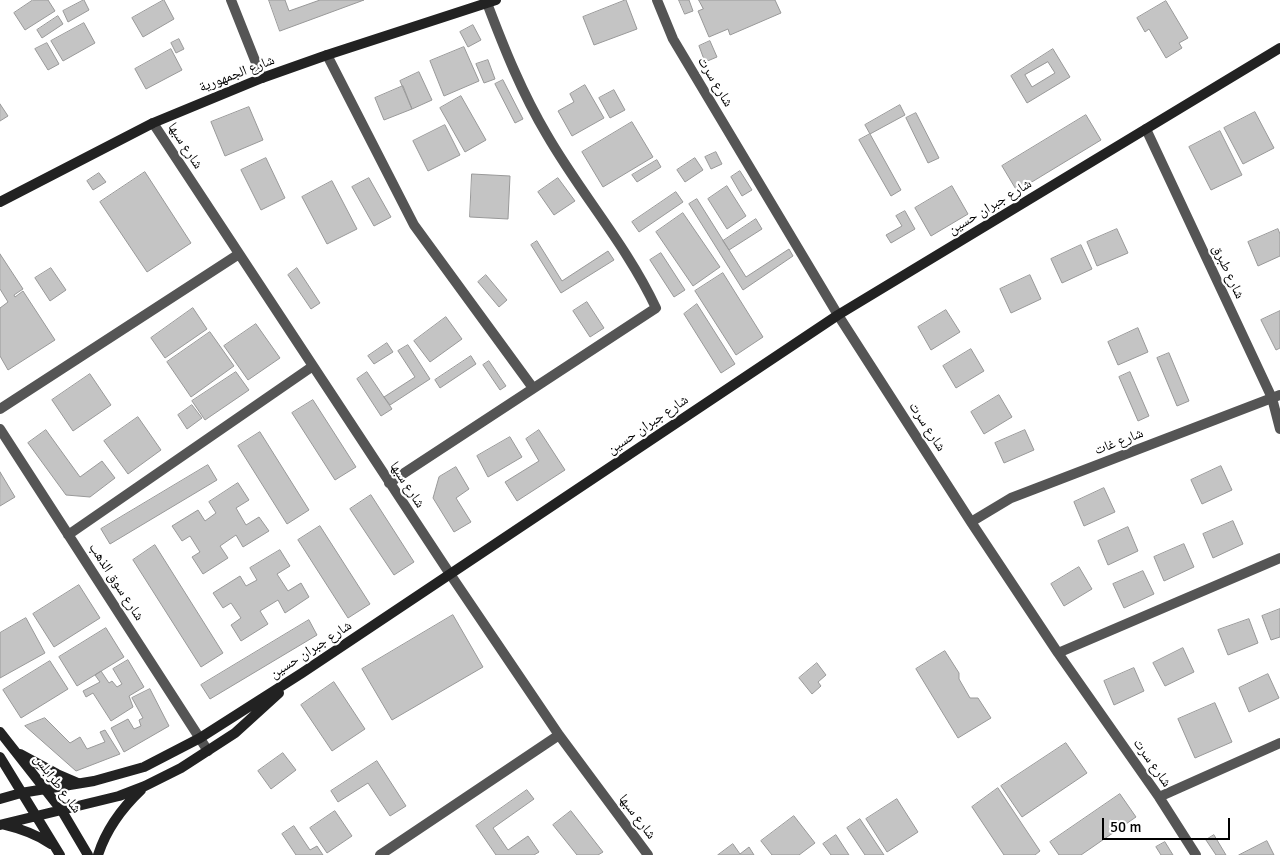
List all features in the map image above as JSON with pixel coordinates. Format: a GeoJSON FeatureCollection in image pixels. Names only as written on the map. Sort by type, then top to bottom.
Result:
{"type":"FeatureCollection","features":[{"type":"Feature","properties":{"kind":"main road","name":"شارع الجمهورية"},"geometry":{"type":"LineString","coordinates":[[0,202],[153,123],[262,78],[492,2]]}},
{"type":"Feature","properties":{"kind":"main road","name":"شارع جبران حسين"},"geometry":{"type":"LineString","coordinates":[[0,799],[21,793],[94,781],[144,767],[200,738],[302,673],[838,315],[1280,48]]}},
{"type":"Feature","properties":{"kind":"main road"},"geometry":{"type":"LineString","coordinates":[[1,824],[119,796],[145,786],[181,768],[235,733],[302,673]]}},
{"type":"Feature","properties":{"kind":"main road","name":"شارع طرابلس"},"geometry":{"type":"LineString","coordinates":[[0,732],[62,811],[88,855]]}},
{"type":"Feature","properties":{"kind":"main road"},"geometry":{"type":"LineString","coordinates":[[14,751],[79,784]]}},
{"type":"Feature","properties":{"kind":"main road"},"geometry":{"type":"LineString","coordinates":[[0,757],[57,851]]}},
{"type":"Feature","properties":{"kind":"main road"},"geometry":{"type":"LineString","coordinates":[[98,855],[114,822],[145,786]]}},
{"type":"Feature","properties":{"kind":"main road"},"geometry":{"type":"LineString","coordinates":[[1,824],[20,828],[38,836],[57,851]]}},
{"type":"Feature","properties":{"kind":"street"},"geometry":{"type":"LineString","coordinates":[[231,0],[262,78]]}},
{"type":"Feature","properties":{"kind":"street","name":"شارع سرت"},"geometry":{"type":"LineString","coordinates":[[657,0],[673,39],[838,315],[1058,653],[1159,797],[1196,855]]}},
{"type":"Feature","properties":{"kind":"street"},"geometry":{"type":"LineString","coordinates":[[389,483],[656,308],[643,279],[547,136],[515,73],[492,2]]}},
{"type":"Feature","properties":{"kind":"street"},"geometry":{"type":"LineString","coordinates":[[327,55],[414,225],[533,388]]}},
{"type":"Feature","properties":{"kind":"street","name":"شارع سبها"},"geometry":{"type":"LineString","coordinates":[[153,123],[450,574],[559,735],[648,855]]}},
{"type":"Feature","properties":{"kind":"street","name":"شارع طبرق"},"geometry":{"type":"LineString","coordinates":[[1146,129],[1276,396],[1280,429]]}},
{"type":"Feature","properties":{"kind":"street"},"geometry":{"type":"LineString","coordinates":[[0,409],[239,254]]}},
{"type":"Feature","properties":{"kind":"street"},"geometry":{"type":"LineString","coordinates":[[68,535],[313,366]]}},
{"type":"Feature","properties":{"kind":"street","name":"شارع غات"},"geometry":{"type":"LineString","coordinates":[[972,522],[1011,498],[1276,396]]}},
{"type":"Feature","properties":{"kind":"street","name":"شارع سوق الذهب"},"geometry":{"type":"LineString","coordinates":[[0,429],[208,751]]}},
{"type":"Feature","properties":{"kind":"street"},"geometry":{"type":"LineString","coordinates":[[1058,653],[1280,558]]}},
{"type":"Feature","properties":{"kind":"street"},"geometry":{"type":"LineString","coordinates":[[380,855],[559,735]]}},
{"type":"Feature","properties":{"kind":"street"},"geometry":{"type":"LineString","coordinates":[[1159,797],[1280,743]]}},
{"type":"Feature","properties":{"kind":"building"},"geometry":{"type":"Polygon","coordinates":[[[33,0],[48,0],[55,11],[25,30],[14,13],[33,0]]]}},
{"type":"Feature","properties":{"kind":"building"},"geometry":{"type":"Polygon","coordinates":[[[84,0],[89,10],[68,22],[63,11],[84,0]]]}},
{"type":"Feature","properties":{"kind":"building"},"geometry":{"type":"Polygon","coordinates":[[[164,0],[174,19],[143,37],[132,18],[164,0]]]}},
{"type":"Feature","properties":{"kind":"building"},"geometry":{"type":"Polygon","coordinates":[[[269,0],[285,0],[289,11],[320,0],[364,0],[280,31],[269,0]]]}},
{"type":"Feature","properties":{"kind":"building"},"geometry":{"type":"Polygon","coordinates":[[[626,0],[637,29],[594,45],[583,17],[626,0]]]}},
{"type":"Feature","properties":{"kind":"building"},"geometry":{"type":"Polygon","coordinates":[[[679,0],[689,0],[693,11],[685,14],[679,0]]]}},
{"type":"Feature","properties":{"kind":"building"},"geometry":{"type":"Polygon","coordinates":[[[699,0],[775,0],[781,13],[730,35],[728,29],[709,37],[698,11],[703,9],[699,0]]]}},
{"type":"Feature","properties":{"kind":"building"},"geometry":{"type":"Polygon","coordinates":[[[1166,1],[1188,38],[1179,43],[1182,48],[1166,58],[1149,29],[1145,32],[1137,18],[1166,1]]]}},
{"type":"Feature","properties":{"kind":"building"},"geometry":{"type":"Polygon","coordinates":[[[58,16],[63,24],[42,38],[37,30],[58,16]]]}},
{"type":"Feature","properties":{"kind":"building"},"geometry":{"type":"Polygon","coordinates":[[[84,23],[95,43],[63,61],[51,41],[84,23]]]}},
{"type":"Feature","properties":{"kind":"building"},"geometry":{"type":"Polygon","coordinates":[[[473,25],[481,40],[468,47],[460,32],[473,25]]]}},
{"type":"Feature","properties":{"kind":"building"},"geometry":{"type":"Polygon","coordinates":[[[179,39],[184,49],[176,53],[171,43],[179,39]]]}},
{"type":"Feature","properties":{"kind":"building"},"geometry":{"type":"Polygon","coordinates":[[[710,41],[717,57],[705,62],[699,46],[710,41]]]}},
{"type":"Feature","properties":{"kind":"building"},"geometry":{"type":"Polygon","coordinates":[[[47,43],[59,64],[48,70],[35,49],[47,43]]]}},
{"type":"Feature","properties":{"kind":"building"},"geometry":{"type":"Polygon","coordinates":[[[464,47],[479,81],[444,96],[430,61],[464,47]]]}},
{"type":"Feature","properties":{"kind":"building"},"geometry":{"type":"Polygon","coordinates":[[[171,49],[182,70],[146,89],[135,69],[171,49]]]}},
{"type":"Feature","properties":{"kind":"building"},"geometry":{"type":"Polygon","coordinates":[[[1053,49],[1070,77],[1027,103],[1011,76],[1053,49]],[[1048,62],[1025,75],[1032,87],[1055,73],[1048,62]]]}},
{"type":"Feature","properties":{"kind":"building"},"geometry":{"type":"Polygon","coordinates":[[[488,60],[495,79],[484,83],[476,64],[488,60]]]}},
{"type":"Feature","properties":{"kind":"building"},"geometry":{"type":"Polygon","coordinates":[[[419,72],[432,100],[412,109],[400,81],[419,72]]]}},
{"type":"Feature","properties":{"kind":"building"},"geometry":{"type":"Polygon","coordinates":[[[503,80],[523,119],[515,123],[495,84],[503,80]]]}},
{"type":"Feature","properties":{"kind":"building"},"geometry":{"type":"Polygon","coordinates":[[[585,85],[604,118],[572,136],[558,111],[574,102],[570,94],[585,85]]]}},
{"type":"Feature","properties":{"kind":"building"},"geometry":{"type":"Polygon","coordinates":[[[403,86],[412,109],[384,120],[375,98],[403,86]]]}},
{"type":"Feature","properties":{"kind":"building"},"geometry":{"type":"Polygon","coordinates":[[[614,90],[625,110],[610,118],[599,98],[614,90]]]}},
{"type":"Feature","properties":{"kind":"building"},"geometry":{"type":"Polygon","coordinates":[[[461,96],[486,140],[465,152],[440,108],[461,96]]]}},
{"type":"Feature","properties":{"kind":"building"},"geometry":{"type":"Polygon","coordinates":[[[0,104],[8,116],[0,121],[0,104]]]}},
{"type":"Feature","properties":{"kind":"building"},"geometry":{"type":"Polygon","coordinates":[[[900,105],[905,115],[870,134],[865,125],[900,105]]]}},
{"type":"Feature","properties":{"kind":"building"},"geometry":{"type":"Polygon","coordinates":[[[249,107],[263,140],[225,156],[211,122],[249,107]]]}},
{"type":"Feature","properties":{"kind":"building"},"geometry":{"type":"Polygon","coordinates":[[[1255,112],[1274,148],[1243,164],[1224,128],[1255,112]]]}},
{"type":"Feature","properties":{"kind":"building"},"geometry":{"type":"Polygon","coordinates":[[[916,113],[939,158],[928,163],[906,118],[916,113]]]}},
{"type":"Feature","properties":{"kind":"building"},"geometry":{"type":"Polygon","coordinates":[[[1086,115],[1101,140],[1017,191],[1002,166],[1086,115]]]}},
{"type":"Feature","properties":{"kind":"building"},"geometry":{"type":"Polygon","coordinates":[[[632,122],[653,157],[603,187],[582,152],[632,122]]]}},
{"type":"Feature","properties":{"kind":"building"},"geometry":{"type":"Polygon","coordinates":[[[445,125],[460,155],[428,171],[413,141],[445,125]]]}},
{"type":"Feature","properties":{"kind":"building"},"geometry":{"type":"Polygon","coordinates":[[[1220,131],[1242,175],[1211,190],[1189,147],[1220,131]]]}},
{"type":"Feature","properties":{"kind":"building"},"geometry":{"type":"Polygon","coordinates":[[[870,134],[901,190],[891,196],[859,140],[870,134]]]}},
{"type":"Feature","properties":{"kind":"building"},"geometry":{"type":"Polygon","coordinates":[[[716,152],[722,164],[711,169],[705,157],[716,152]]]}},
{"type":"Feature","properties":{"kind":"building"},"geometry":{"type":"Polygon","coordinates":[[[266,158],[285,198],[261,210],[241,170],[266,158]]]}},
{"type":"Feature","properties":{"kind":"building"},"geometry":{"type":"Polygon","coordinates":[[[695,158],[703,170],[685,182],[677,170],[695,158]]]}},
{"type":"Feature","properties":{"kind":"building"},"geometry":{"type":"Polygon","coordinates":[[[657,160],[661,167],[637,182],[632,175],[657,160]]]}},
{"type":"Feature","properties":{"kind":"building"},"geometry":{"type":"Polygon","coordinates":[[[740,171],[752,190],[742,196],[731,177],[740,171]]]}},
{"type":"Feature","properties":{"kind":"building"},"geometry":{"type":"Polygon","coordinates":[[[145,172],[191,243],[147,272],[100,202],[145,172]]]}},
{"type":"Feature","properties":{"kind":"building"},"geometry":{"type":"Polygon","coordinates":[[[99,173],[106,182],[93,190],[87,181],[99,173]]]}},
{"type":"Feature","properties":{"kind":"building"},"geometry":{"type":"Polygon","coordinates":[[[472,174],[510,176],[508,219],[470,217],[472,174]]]}},
{"type":"Feature","properties":{"kind":"building"},"geometry":{"type":"Polygon","coordinates":[[[369,178],[391,217],[374,226],[352,187],[369,178]]]}},
{"type":"Feature","properties":{"kind":"building"},"geometry":{"type":"Polygon","coordinates":[[[558,178],[575,201],[554,215],[538,192],[558,178]]]}},
{"type":"Feature","properties":{"kind":"building"},"geometry":{"type":"Polygon","coordinates":[[[332,181],[357,229],[327,244],[302,197],[332,181]]]}},
{"type":"Feature","properties":{"kind":"building"},"geometry":{"type":"Polygon","coordinates":[[[727,186],[746,216],[727,229],[708,199],[727,186]]]}},
{"type":"Feature","properties":{"kind":"building"},"geometry":{"type":"Polygon","coordinates":[[[952,186],[968,214],[931,236],[915,208],[952,186]]]}},
{"type":"Feature","properties":{"kind":"building"},"geometry":{"type":"Polygon","coordinates":[[[676,192],[683,202],[639,232],[632,222],[676,192]]]}},
{"type":"Feature","properties":{"kind":"building"},"geometry":{"type":"Polygon","coordinates":[[[697,199],[746,277],[789,249],[793,256],[743,290],[689,204],[697,199]]]}},
{"type":"Feature","properties":{"kind":"building"},"geometry":{"type":"Polygon","coordinates":[[[905,211],[915,229],[891,243],[886,235],[902,226],[896,216],[905,211]]]}},
{"type":"Feature","properties":{"kind":"building"},"geometry":{"type":"Polygon","coordinates":[[[683,213],[720,267],[693,286],[656,232],[683,213]]]}},
{"type":"Feature","properties":{"kind":"building"},"geometry":{"type":"Polygon","coordinates":[[[756,219],[762,229],[729,250],[723,241],[756,219]]]}},
{"type":"Feature","properties":{"kind":"building"},"geometry":{"type":"Polygon","coordinates":[[[1117,229],[1128,253],[1097,266],[1087,242],[1117,229]]]}},
{"type":"Feature","properties":{"kind":"building"},"geometry":{"type":"Polygon","coordinates":[[[1278,229],[1280,234],[1280,256],[1258,266],[1248,242],[1278,229]]]}},
{"type":"Feature","properties":{"kind":"building"},"geometry":{"type":"Polygon","coordinates":[[[537,241],[562,281],[608,251],[614,260],[561,293],[531,245],[537,241]]]}},
{"type":"Feature","properties":{"kind":"building"},"geometry":{"type":"Polygon","coordinates":[[[1081,245],[1092,269],[1062,283],[1051,259],[1081,245]]]}},
{"type":"Feature","properties":{"kind":"building"},"geometry":{"type":"Polygon","coordinates":[[[661,253],[685,290],[674,297],[650,260],[661,253]]]}},
{"type":"Feature","properties":{"kind":"building"},"geometry":{"type":"Polygon","coordinates":[[[0,254],[23,289],[14,295],[15,297],[23,291],[55,340],[8,370],[0,356],[0,308],[8,302],[0,289],[0,254]]]}},
{"type":"Feature","properties":{"kind":"building"},"geometry":{"type":"Polygon","coordinates":[[[51,268],[66,290],[50,301],[35,278],[51,268]]]}},
{"type":"Feature","properties":{"kind":"building"},"geometry":{"type":"Polygon","coordinates":[[[297,268],[320,303],[311,309],[288,275],[297,268]]]}},
{"type":"Feature","properties":{"kind":"building"},"geometry":{"type":"Polygon","coordinates":[[[723,273],[763,337],[736,355],[695,291],[723,273]]]}},
{"type":"Feature","properties":{"kind":"building"},"geometry":{"type":"Polygon","coordinates":[[[486,275],[507,300],[499,307],[478,282],[486,275]]]}},
{"type":"Feature","properties":{"kind":"building"},"geometry":{"type":"Polygon","coordinates":[[[1030,275],[1041,299],[1011,313],[1000,289],[1030,275]]]}},
{"type":"Feature","properties":{"kind":"building"},"geometry":{"type":"Polygon","coordinates":[[[587,302],[604,328],[590,337],[573,311],[587,302]]]}},
{"type":"Feature","properties":{"kind":"building"},"geometry":{"type":"Polygon","coordinates":[[[697,304],[735,364],[721,373],[684,314],[697,304]]]}},
{"type":"Feature","properties":{"kind":"building"},"geometry":{"type":"Polygon","coordinates":[[[193,308],[207,329],[165,358],[151,338],[193,308]]]}},
{"type":"Feature","properties":{"kind":"building"},"geometry":{"type":"Polygon","coordinates":[[[946,310],[960,332],[931,350],[918,327],[946,310]]]}},
{"type":"Feature","properties":{"kind":"building"},"geometry":{"type":"Polygon","coordinates":[[[1280,311],[1280,348],[1276,350],[1261,320],[1280,311]]]}},
{"type":"Feature","properties":{"kind":"building"},"geometry":{"type":"Polygon","coordinates":[[[446,317],[462,339],[430,362],[414,341],[446,317]]]}},
{"type":"Feature","properties":{"kind":"building"},"geometry":{"type":"Polygon","coordinates":[[[256,324],[280,358],[248,380],[224,346],[256,324]]]}},
{"type":"Feature","properties":{"kind":"building"},"geometry":{"type":"Polygon","coordinates":[[[1138,328],[1148,352],[1118,365],[1108,342],[1138,328]]]}},
{"type":"Feature","properties":{"kind":"building"},"geometry":{"type":"Polygon","coordinates":[[[210,332],[234,366],[191,397],[167,362],[210,332]]]}},
{"type":"Feature","properties":{"kind":"building"},"geometry":{"type":"Polygon","coordinates":[[[387,343],[393,352],[374,364],[368,356],[387,343]]]}},
{"type":"Feature","properties":{"kind":"building"},"geometry":{"type":"Polygon","coordinates":[[[408,345],[430,379],[390,405],[384,397],[415,377],[398,351],[408,345]]]}},
{"type":"Feature","properties":{"kind":"building"},"geometry":{"type":"Polygon","coordinates":[[[971,349],[984,371],[956,388],[943,366],[971,349]]]}},
{"type":"Feature","properties":{"kind":"building"},"geometry":{"type":"Polygon","coordinates":[[[1169,353],[1189,401],[1177,406],[1157,358],[1169,353]]]}},
{"type":"Feature","properties":{"kind":"building"},"geometry":{"type":"Polygon","coordinates":[[[471,356],[476,364],[440,388],[435,380],[471,356]]]}},
{"type":"Feature","properties":{"kind":"building"},"geometry":{"type":"Polygon","coordinates":[[[489,361],[506,386],[500,390],[483,365],[489,361]]]}},
{"type":"Feature","properties":{"kind":"building"},"geometry":{"type":"Polygon","coordinates":[[[236,372],[249,390],[205,420],[192,401],[236,372]]]}},
{"type":"Feature","properties":{"kind":"building"},"geometry":{"type":"Polygon","coordinates":[[[367,372],[392,409],[381,416],[357,379],[367,372]]]}},
{"type":"Feature","properties":{"kind":"building"},"geometry":{"type":"Polygon","coordinates":[[[1130,372],[1149,416],[1138,421],[1119,377],[1130,372]]]}},
{"type":"Feature","properties":{"kind":"building"},"geometry":{"type":"Polygon","coordinates":[[[90,374],[111,405],[73,431],[52,400],[90,374]]]}},
{"type":"Feature","properties":{"kind":"building"},"geometry":{"type":"Polygon","coordinates":[[[999,395],[1012,417],[984,434],[971,412],[999,395]]]}},
{"type":"Feature","properties":{"kind":"building"},"geometry":{"type":"Polygon","coordinates":[[[313,400],[356,467],[335,480],[292,413],[313,400]]]}},
{"type":"Feature","properties":{"kind":"building"},"geometry":{"type":"Polygon","coordinates":[[[192,405],[202,418],[187,429],[178,415],[192,405]]]}},
{"type":"Feature","properties":{"kind":"building"},"geometry":{"type":"Polygon","coordinates":[[[138,417],[161,450],[128,474],[104,441],[138,417]]]}},
{"type":"Feature","properties":{"kind":"building"},"geometry":{"type":"Polygon","coordinates":[[[46,430],[80,477],[102,461],[115,478],[90,497],[66,495],[28,443],[46,430]]]}},
{"type":"Feature","properties":{"kind":"building"},"geometry":{"type":"Polygon","coordinates":[[[539,430],[565,470],[517,501],[505,482],[539,461],[526,439],[539,430]]]}},
{"type":"Feature","properties":{"kind":"building"},"geometry":{"type":"Polygon","coordinates":[[[1025,430],[1034,450],[1004,463],[995,443],[1025,430]]]}},
{"type":"Feature","properties":{"kind":"building"},"geometry":{"type":"Polygon","coordinates":[[[260,432],[309,510],[287,524],[238,446],[260,432]]]}},
{"type":"Feature","properties":{"kind":"building"},"geometry":{"type":"Polygon","coordinates":[[[510,437],[522,457],[488,477],[477,456],[510,437]]]}},
{"type":"Feature","properties":{"kind":"building"},"geometry":{"type":"Polygon","coordinates":[[[208,465],[217,480],[110,544],[101,529],[208,465]]]}},
{"type":"Feature","properties":{"kind":"building"},"geometry":{"type":"Polygon","coordinates":[[[1221,466],[1232,490],[1202,504],[1191,480],[1221,466]]]}},
{"type":"Feature","properties":{"kind":"building"},"geometry":{"type":"Polygon","coordinates":[[[456,467],[469,489],[456,498],[471,522],[454,532],[433,498],[439,477],[456,467]]]}},
{"type":"Feature","properties":{"kind":"building"},"geometry":{"type":"Polygon","coordinates":[[[0,472],[15,497],[0,506],[0,472]]]}},
{"type":"Feature","properties":{"kind":"building"},"geometry":{"type":"Polygon","coordinates":[[[238,483],[249,500],[236,508],[246,525],[259,517],[269,531],[243,547],[236,535],[220,546],[228,558],[203,574],[192,557],[200,552],[190,536],[182,541],[172,526],[198,510],[205,521],[216,513],[209,502],[238,483]]]}},
{"type":"Feature","properties":{"kind":"building"},"geometry":{"type":"Polygon","coordinates":[[[1104,488],[1115,512],[1084,526],[1074,502],[1104,488]]]}},
{"type":"Feature","properties":{"kind":"building"},"geometry":{"type":"Polygon","coordinates":[[[371,495],[414,562],[394,575],[350,509],[371,495]]]}},
{"type":"Feature","properties":{"kind":"building"},"geometry":{"type":"Polygon","coordinates":[[[1233,521],[1243,544],[1213,558],[1203,534],[1233,521]]]}},
{"type":"Feature","properties":{"kind":"building"},"geometry":{"type":"Polygon","coordinates":[[[320,526],[370,604],[348,618],[298,540],[320,526]]]}},
{"type":"Feature","properties":{"kind":"building"},"geometry":{"type":"Polygon","coordinates":[[[1128,527],[1138,551],[1108,565],[1098,541],[1128,527]]]}},
{"type":"Feature","properties":{"kind":"building"},"geometry":{"type":"Polygon","coordinates":[[[1184,544],[1194,567],[1164,581],[1154,557],[1184,544]]]}},
{"type":"Feature","properties":{"kind":"building"},"geometry":{"type":"Polygon","coordinates":[[[155,545],[223,653],[201,667],[133,560],[155,545]]]}},
{"type":"Feature","properties":{"kind":"building"},"geometry":{"type":"Polygon","coordinates":[[[280,550],[290,566],[277,574],[288,591],[301,583],[309,597],[285,613],[278,600],[260,611],[268,624],[241,641],[231,625],[241,618],[231,603],[223,608],[213,593],[240,576],[246,586],[257,580],[250,568],[280,550]]]}},
{"type":"Feature","properties":{"kind":"building"},"geometry":{"type":"Polygon","coordinates":[[[1079,567],[1092,589],[1064,606],[1051,584],[1079,567]]]}},
{"type":"Feature","properties":{"kind":"building"},"geometry":{"type":"Polygon","coordinates":[[[1143,571],[1154,594],[1124,608],[1113,584],[1143,571]]]}},
{"type":"Feature","properties":{"kind":"building"},"geometry":{"type":"Polygon","coordinates":[[[79,585],[100,618],[54,647],[33,614],[79,585]]]}},
{"type":"Feature","properties":{"kind":"building"},"geometry":{"type":"Polygon","coordinates":[[[1280,609],[1280,637],[1271,640],[1262,616],[1280,609]]]}},
{"type":"Feature","properties":{"kind":"building"},"geometry":{"type":"Polygon","coordinates":[[[453,615],[483,667],[392,720],[362,669],[453,615]]]}},
{"type":"Feature","properties":{"kind":"building"},"geometry":{"type":"Polygon","coordinates":[[[26,618],[45,653],[0,678],[0,633],[26,618]]]}},
{"type":"Feature","properties":{"kind":"building"},"geometry":{"type":"Polygon","coordinates":[[[1249,619],[1258,643],[1228,655],[1218,630],[1249,619]]]}},
{"type":"Feature","properties":{"kind":"building"},"geometry":{"type":"Polygon","coordinates":[[[309,620],[317,635],[210,699],[201,685],[309,620]]]}},
{"type":"Feature","properties":{"kind":"building"},"geometry":{"type":"Polygon","coordinates":[[[106,628],[124,657],[77,686],[59,657],[106,628]]]}},
{"type":"Feature","properties":{"kind":"building"},"geometry":{"type":"Polygon","coordinates":[[[1183,648],[1194,672],[1165,686],[1153,663],[1183,648]]]}},
{"type":"Feature","properties":{"kind":"building"},"geometry":{"type":"Polygon","coordinates":[[[945,651],[959,673],[959,679],[970,698],[978,698],[991,718],[958,738],[916,669],[945,651]]]}},
{"type":"Feature","properties":{"kind":"building"},"geometry":{"type":"Polygon","coordinates":[[[128,660],[144,687],[129,696],[133,707],[111,721],[93,693],[86,697],[83,691],[100,682],[95,675],[101,671],[109,683],[112,681],[117,687],[122,684],[113,669],[128,660]]]}},
{"type":"Feature","properties":{"kind":"building"},"geometry":{"type":"Polygon","coordinates":[[[50,661],[68,689],[21,718],[3,690],[50,661]]]}},
{"type":"Feature","properties":{"kind":"building"},"geometry":{"type":"Polygon","coordinates":[[[817,663],[826,675],[818,682],[821,686],[812,694],[799,678],[817,663]]]}},
{"type":"Feature","properties":{"kind":"building"},"geometry":{"type":"Polygon","coordinates":[[[1134,668],[1144,691],[1114,705],[1104,681],[1134,668]]]}},
{"type":"Feature","properties":{"kind":"building"},"geometry":{"type":"Polygon","coordinates":[[[1268,674],[1279,698],[1249,712],[1239,688],[1268,674]]]}},
{"type":"Feature","properties":{"kind":"building"},"geometry":{"type":"Polygon","coordinates":[[[334,682],[365,729],[332,751],[301,705],[334,682]]]}},
{"type":"Feature","properties":{"kind":"building"},"geometry":{"type":"Polygon","coordinates":[[[150,689],[169,726],[124,752],[111,728],[128,719],[134,729],[141,726],[139,720],[143,718],[132,698],[150,689]]]}},
{"type":"Feature","properties":{"kind":"building"},"geometry":{"type":"Polygon","coordinates":[[[1215,703],[1232,742],[1195,758],[1178,719],[1215,703]]]}},
{"type":"Feature","properties":{"kind":"building"},"geometry":{"type":"Polygon","coordinates":[[[45,718],[70,743],[80,737],[87,749],[105,742],[100,732],[105,730],[120,754],[76,771],[25,726],[45,718]]]}},
{"type":"Feature","properties":{"kind":"building"},"geometry":{"type":"Polygon","coordinates":[[[1066,743],[1087,773],[1022,817],[1001,786],[1066,743]]]}},
{"type":"Feature","properties":{"kind":"building"},"geometry":{"type":"Polygon","coordinates":[[[283,753],[296,770],[271,789],[258,771],[283,753]]]}},
{"type":"Feature","properties":{"kind":"building"},"geometry":{"type":"Polygon","coordinates":[[[377,761],[406,806],[390,816],[368,783],[338,802],[331,791],[377,761]]]}},
{"type":"Feature","properties":{"kind":"building"},"geometry":{"type":"Polygon","coordinates":[[[998,788],[1040,851],[1035,855],[1004,855],[972,807],[998,788]]]}},
{"type":"Feature","properties":{"kind":"building"},"geometry":{"type":"Polygon","coordinates":[[[527,790],[534,799],[493,828],[508,850],[528,836],[539,852],[534,855],[496,855],[476,826],[527,790]]]}},
{"type":"Feature","properties":{"kind":"building"},"geometry":{"type":"Polygon","coordinates":[[[1120,794],[1136,817],[1081,855],[1059,855],[1050,842],[1120,794]]]}},
{"type":"Feature","properties":{"kind":"building"},"geometry":{"type":"Polygon","coordinates":[[[897,799],[918,832],[887,852],[866,819],[897,799]]]}},
{"type":"Feature","properties":{"kind":"building"},"geometry":{"type":"Polygon","coordinates":[[[335,811],[352,836],[327,853],[310,828],[335,811]]]}},
{"type":"Feature","properties":{"kind":"building"},"geometry":{"type":"Polygon","coordinates":[[[571,811],[603,852],[598,855],[577,855],[553,825],[571,811]]]}},
{"type":"Feature","properties":{"kind":"building"},"geometry":{"type":"Polygon","coordinates":[[[794,816],[815,843],[799,855],[772,855],[761,841],[794,816]]]}},
{"type":"Feature","properties":{"kind":"building"},"geometry":{"type":"Polygon","coordinates":[[[860,819],[884,855],[865,855],[847,828],[860,819]]]}},
{"type":"Feature","properties":{"kind":"building"},"geometry":{"type":"Polygon","coordinates":[[[294,826],[310,850],[317,846],[323,855],[296,855],[282,834],[294,826]]]}},
{"type":"Feature","properties":{"kind":"building"},"geometry":{"type":"Polygon","coordinates":[[[836,835],[849,855],[831,855],[823,844],[836,835]]]}},
{"type":"Feature","properties":{"kind":"building"},"geometry":{"type":"Polygon","coordinates":[[[1214,835],[1226,855],[1216,855],[1206,840],[1214,835]]]}},
{"type":"Feature","properties":{"kind":"building"},"geometry":{"type":"Polygon","coordinates":[[[1267,841],[1274,855],[1239,855],[1267,841]]]}},
{"type":"Feature","properties":{"kind":"building"},"geometry":{"type":"Polygon","coordinates":[[[1165,842],[1173,855],[1161,855],[1156,847],[1165,842]]]}},
{"type":"Feature","properties":{"kind":"building"},"geometry":{"type":"Polygon","coordinates":[[[733,844],[740,854],[749,847],[754,855],[718,855],[733,844]]]}}]}
